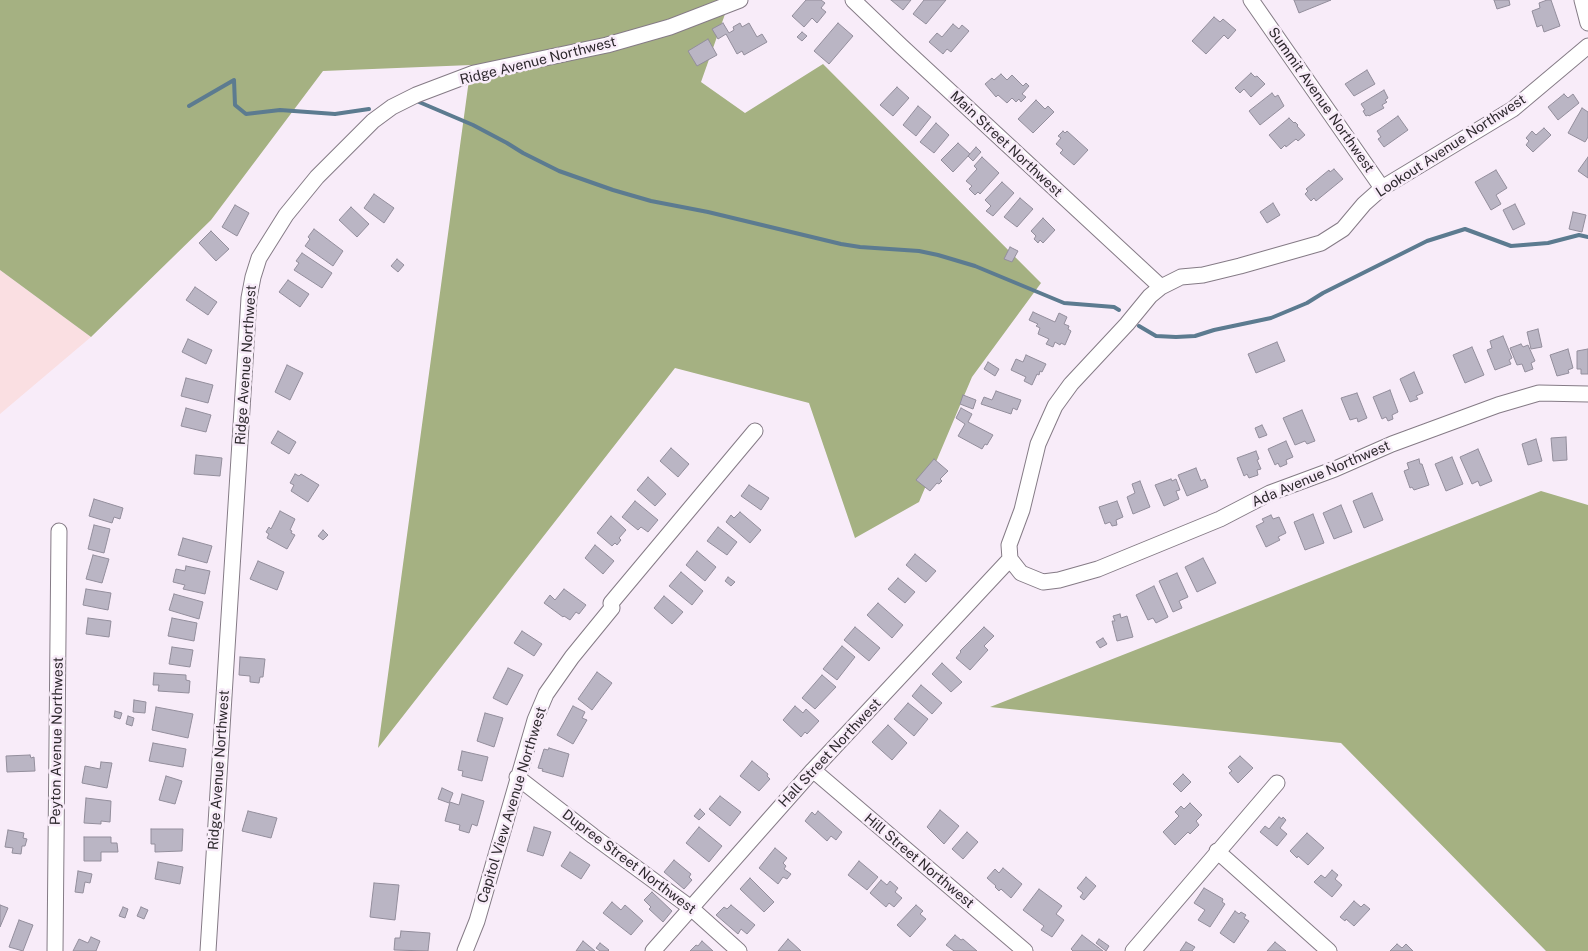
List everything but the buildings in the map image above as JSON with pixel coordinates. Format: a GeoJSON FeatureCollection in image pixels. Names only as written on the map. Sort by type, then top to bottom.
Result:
{"type":"FeatureCollection","features":[{"type":"Feature","properties":{"kind":"street","name":"Ridge Avenue Northwest"},"geometry":{"type":"LineString","coordinates":[[208,951],[249,298],[252,277],[259,258],[286,214],[317,176],[373,121],[392,107],[416,95],[474,73],[607,44],[670,27],[740,0]]}},
{"type":"Feature","properties":{"kind":"street","name":"Main Street Northwest"},"geometry":{"type":"LineString","coordinates":[[853,0],[1161,287]]}},
{"type":"Feature","properties":{"kind":"street","name":"Summit Avenue Northwest"},"geometry":{"type":"LineString","coordinates":[[1251,0],[1382,188]]}},
{"type":"Feature","properties":{"kind":"street"},"geometry":{"type":"LineString","coordinates":[[1582,0],[1588,23]]}},
{"type":"Feature","properties":{"kind":"street","name":"Lookout Avenue Northwest"},"geometry":{"type":"LineString","coordinates":[[1010,559],[1009,545],[1022,510],[1038,444],[1055,406],[1071,384],[1127,324],[1150,296],[1161,287],[1181,277],[1203,275],[1321,243],[1343,229],[1364,204],[1382,188],[1513,109],[1588,46]]}},
{"type":"Feature","properties":{"kind":"street","name":"Ada Avenue Northwest"},"geometry":{"type":"LineString","coordinates":[[1010,559],[1021,573],[1042,582],[1060,580],[1098,569],[1220,519],[1270,493],[1335,469],[1392,444],[1498,405],[1540,393],[1588,394]]}},
{"type":"Feature","properties":{"kind":"street","name":"Capitol View Avenue Northwest"},"geometry":{"type":"LineString","coordinates":[[465,951],[477,921],[517,777],[535,720],[546,694],[572,657],[612,608],[611,603],[755,430]]}},
{"type":"Feature","properties":{"kind":"street","name":"Peyton Avenue Northwest"},"geometry":{"type":"LineString","coordinates":[[55,951],[60,530]]}},
{"type":"Feature","properties":{"kind":"street","name":"Hall Street Northwest"},"geometry":{"type":"LineString","coordinates":[[653,951],[813,770],[1010,559]]}},
{"type":"Feature","properties":{"kind":"street","name":"Hill Street Northwest"},"geometry":{"type":"LineString","coordinates":[[813,770],[1025,951]]}},
{"type":"Feature","properties":{"kind":"street","name":"Dupree Street Northwest"},"geometry":{"type":"LineString","coordinates":[[517,777],[691,908],[739,951]]}},
{"type":"Feature","properties":{"kind":"street"},"geometry":{"type":"LineString","coordinates":[[1133,951],[1277,783]]}},
{"type":"Feature","properties":{"kind":"street"},"geometry":{"type":"LineString","coordinates":[[1218,851],[1329,951]]}},
{"type":"Feature","properties":{"kind":"shaded area"},"geometry":{"type":"Polygon","coordinates":[[[0,270],[91,337],[0,414],[0,270]]]}},
{"type":"Feature","properties":{"kind":"green space"},"geometry":{"type":"Polygon","coordinates":[[[0,0],[730,0],[701,82],[745,113],[823,64],[1041,283],[972,377],[919,502],[855,538],[809,403],[675,368],[378,748],[471,65],[323,71],[211,220],[91,337],[0,270],[0,0]]]}},
{"type":"Feature","properties":{"kind":"green space"},"geometry":{"type":"Polygon","coordinates":[[[1541,491],[1588,505],[1588,951],[1546,951],[1341,743],[990,707],[1541,491]]]}},
{"type":"Feature","properties":{"kind":"waterway"},"geometry":{"type":"LineString","coordinates":[[189,106],[234,80],[235,105],[246,114],[280,110],[335,114],[369,109]]}},
{"type":"Feature","properties":{"kind":"waterway"},"geometry":{"type":"LineString","coordinates":[[419,102],[473,125],[559,171],[613,190],[651,201],[708,212],[841,244],[919,251],[938,255],[975,266],[1064,303],[1114,307],[1119,310]]}},
{"type":"Feature","properties":{"kind":"waterway"},"geometry":{"type":"LineString","coordinates":[[1139,326],[1156,336],[1195,336],[1271,318],[1307,303],[1323,293],[1427,241],[1465,229],[1511,246],[1548,243],[1579,235],[1588,237]]}}]}
